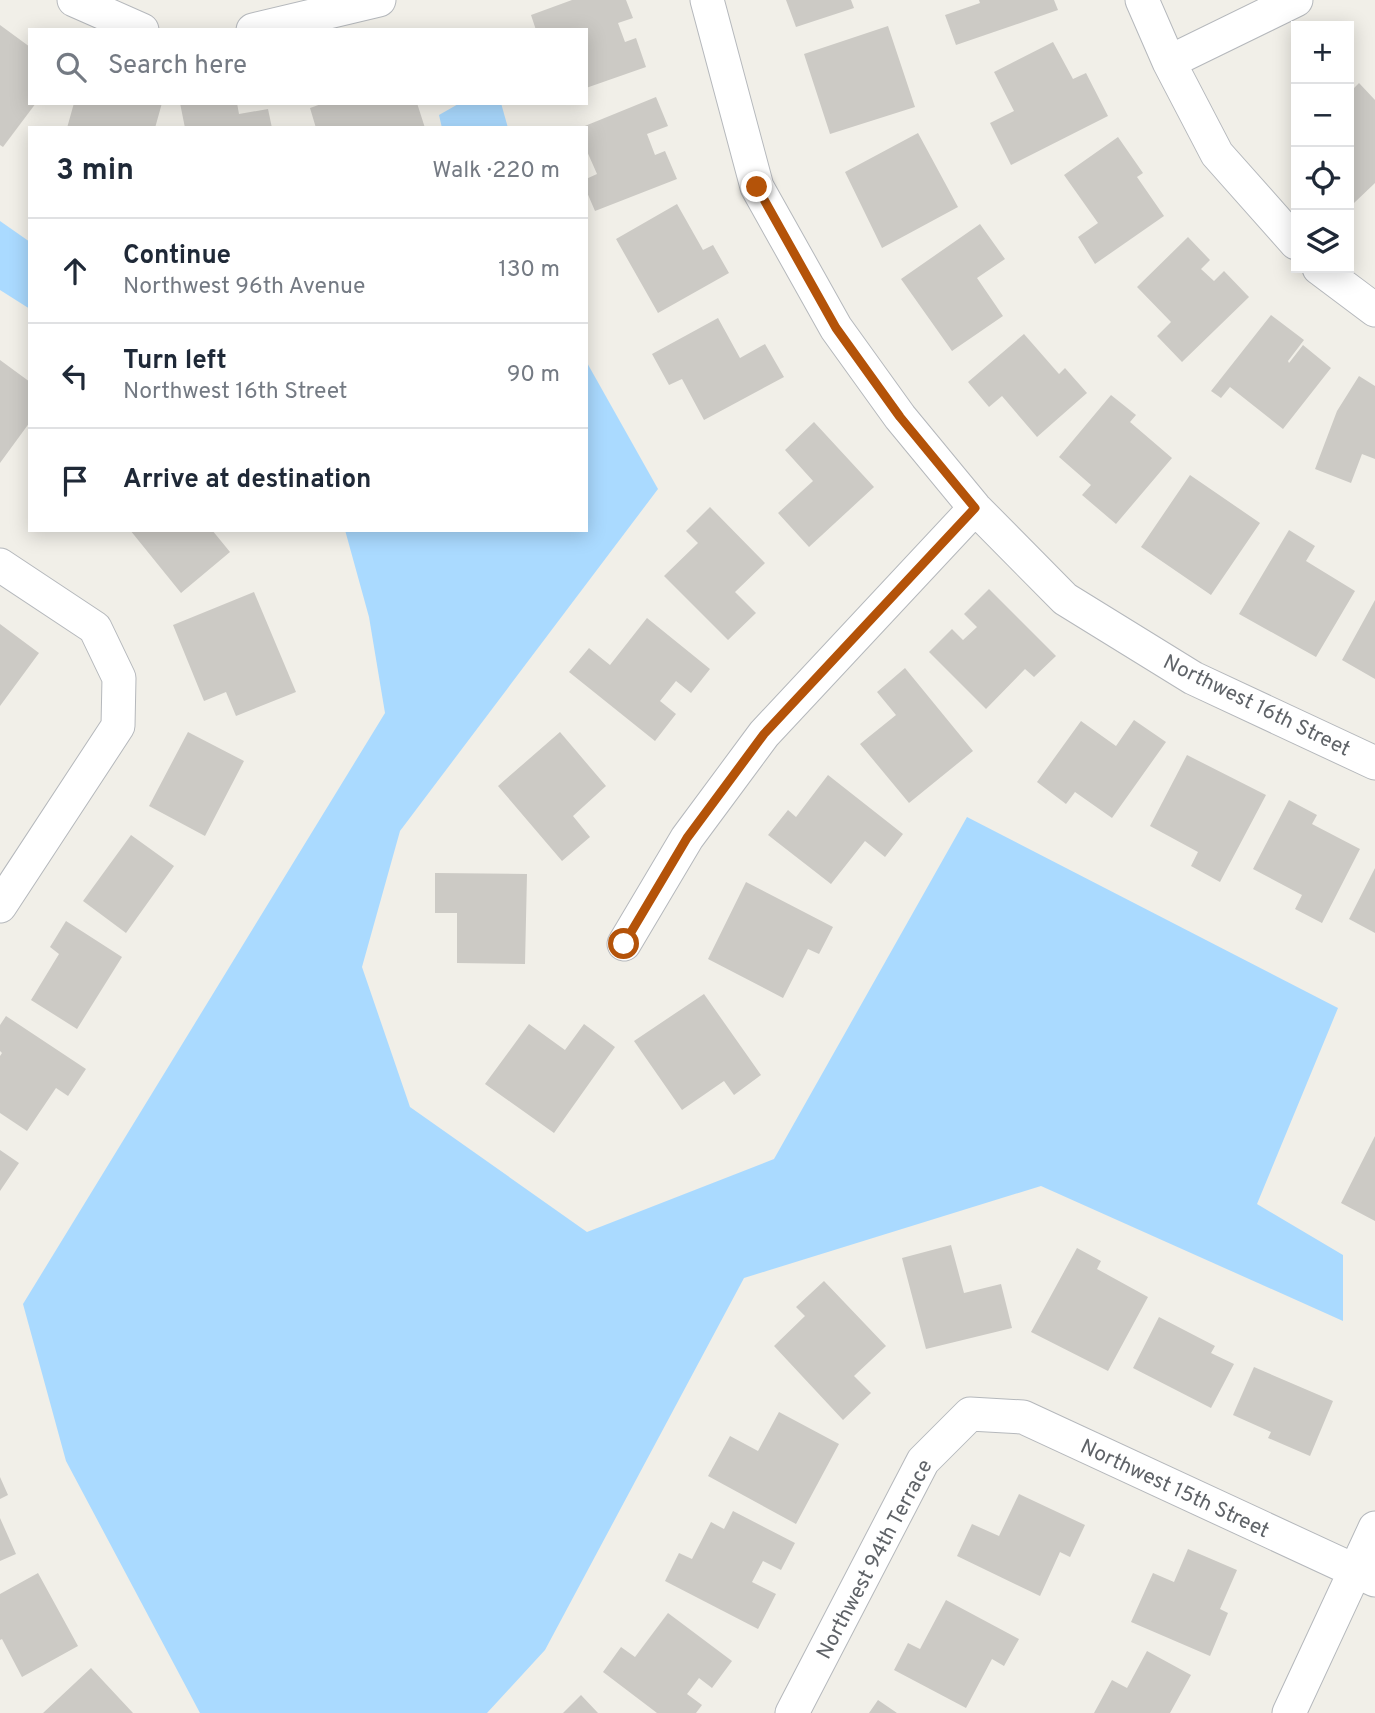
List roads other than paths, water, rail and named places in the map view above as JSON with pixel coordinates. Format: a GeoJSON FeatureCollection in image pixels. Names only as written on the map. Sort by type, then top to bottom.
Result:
{"type":"FeatureCollection","features":[{"type":"Feature","properties":{"kind":"street"},"geometry":{"type":"LineString","coordinates":[[74,0],[137,28]]}},
{"type":"Feature","properties":{"kind":"street"},"geometry":{"type":"LineString","coordinates":[[261,28],[379,0]]}},
{"type":"Feature","properties":{"kind":"street","name":"Northwest 16th Street"},"geometry":{"type":"LineString","coordinates":[[707,0],[757,187],[836,328],[900,417],[975,508],[1065,599],[1193,678],[1375,763]]}},
{"type":"Feature","properties":{"kind":"street"},"geometry":{"type":"LineString","coordinates":[[1142,0],[1169,62],[1217,154],[1291,237]]}},
{"type":"Feature","properties":{"kind":"street"},"geometry":{"type":"LineString","coordinates":[[1169,62],[1296,0]]}},
{"type":"Feature","properties":{"kind":"street"},"geometry":{"type":"LineString","coordinates":[[1326,273],[1375,310]]}},
{"type":"Feature","properties":{"kind":"street"},"geometry":{"type":"LineString","coordinates":[[624,944],[687,838],[764,734],[975,508]]}},
{"type":"Feature","properties":{"kind":"street"},"geometry":{"type":"LineString","coordinates":[[0,565],[94,628],[119,678],[118,726],[0,906]]}},
{"type":"Feature","properties":{"kind":"street","name":"Northwest 15th Street"},"geometry":{"type":"LineString","coordinates":[[970,1414],[1023,1418],[1365,1575]]}},
{"type":"Feature","properties":{"kind":"street","name":"Northwest 94th Terrace"},"geometry":{"type":"LineString","coordinates":[[792,1713],[923,1461],[970,1414]]}},
{"type":"Feature","properties":{"kind":"street"},"geometry":{"type":"LineString","coordinates":[[1289,1713],[1365,1575],[1375,1528]]}},
{"type":"Feature","properties":{"kind":"water"},"geometry":{"type":"Polygon","coordinates":[[[456,105],[502,105],[507,126],[442,126],[439,115],[456,105]]]}},
{"type":"Feature","properties":{"kind":"water"},"geometry":{"type":"Polygon","coordinates":[[[0,221],[28,241],[28,308],[0,290],[0,221]]]}},
{"type":"Feature","properties":{"kind":"water"},"geometry":{"type":"Polygon","coordinates":[[[588,365],[658,489],[400,831],[362,967],[410,1107],[587,1232],[774,1159],[967,817],[1338,1008],[1257,1204],[1343,1255],[1343,1321],[1041,1186],[744,1278],[545,1650],[487,1713],[200,1713],[66,1461],[23,1304],[385,713],[369,617],[346,532],[588,532],[588,365]]]}}]}
